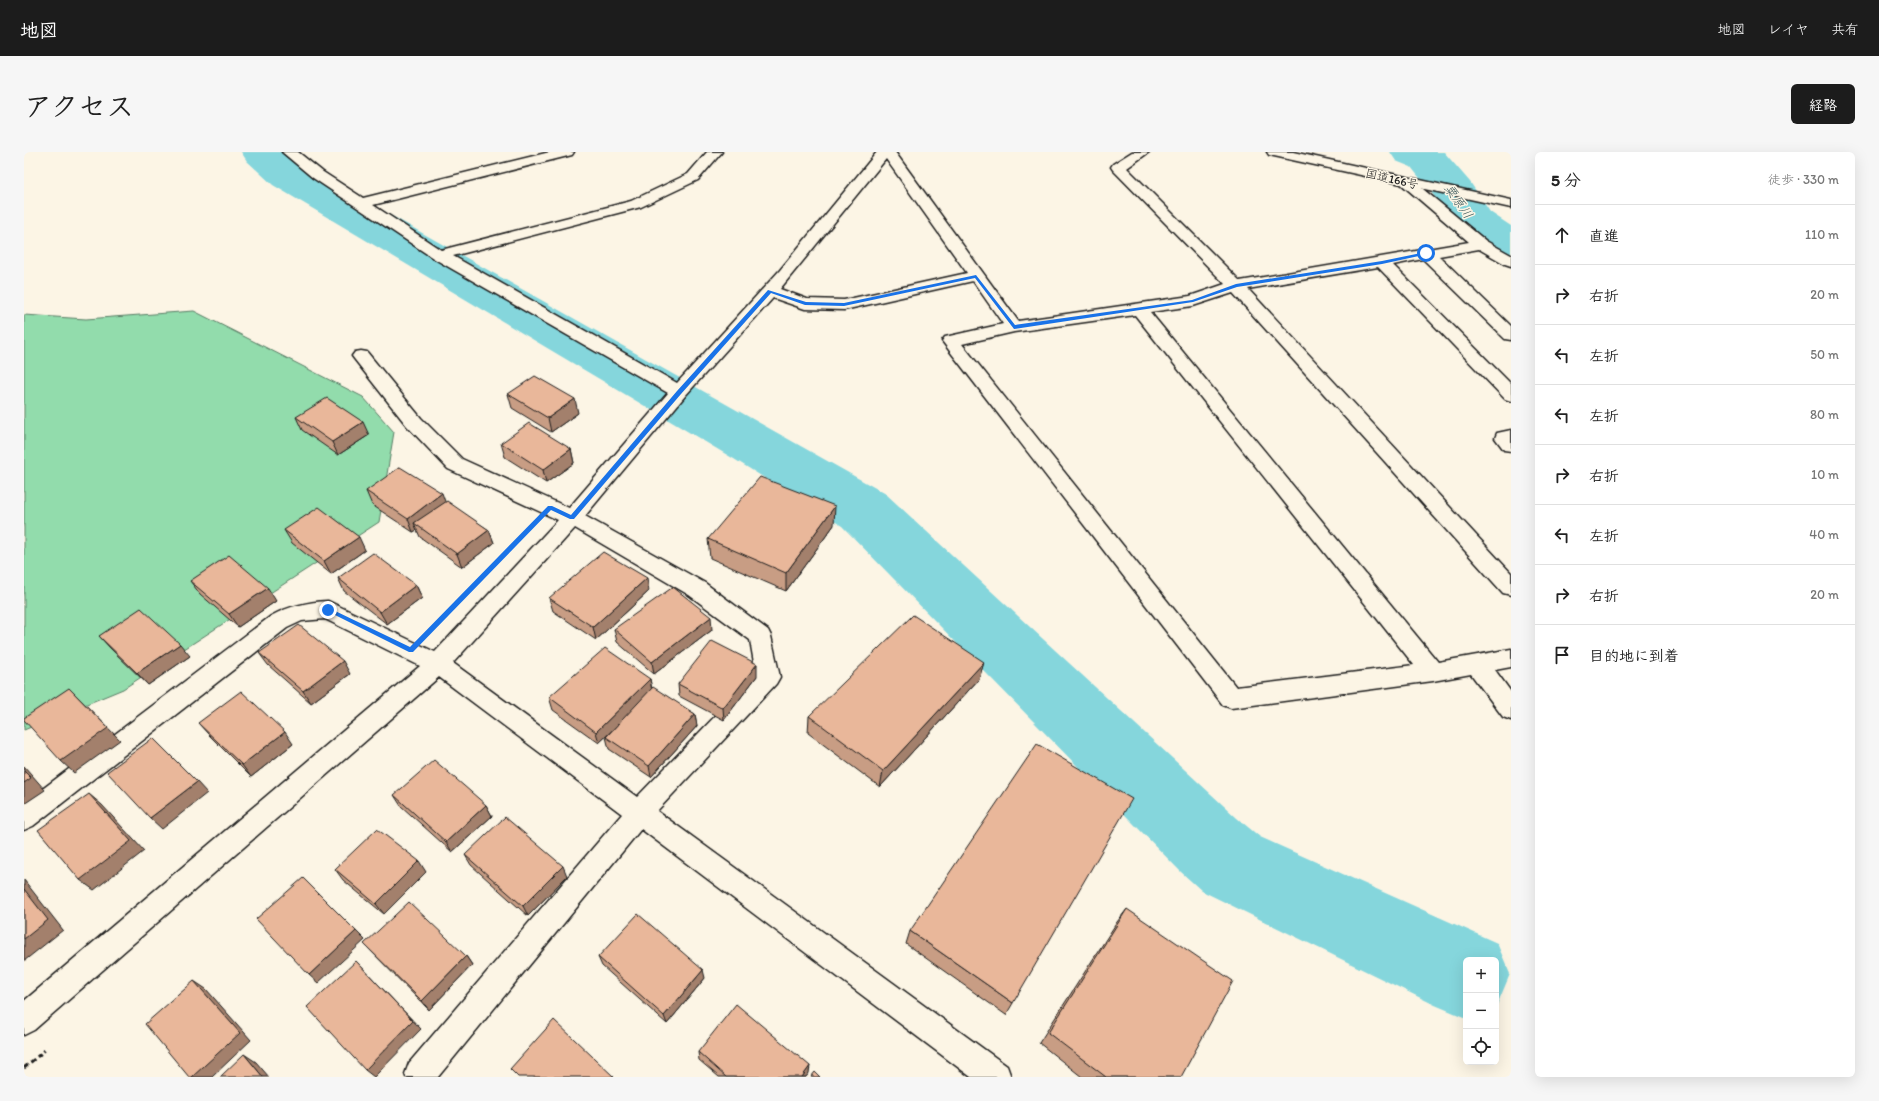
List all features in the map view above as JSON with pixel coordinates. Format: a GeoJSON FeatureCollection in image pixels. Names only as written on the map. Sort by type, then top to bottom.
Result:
{"type":"FeatureCollection","features":[{"type":"Feature","properties":{"kind":"main road"},"geometry":{"type":"LineString","coordinates":[[289,152],[318,175],[439,255],[679,392]]}},
{"type":"Feature","properties":{"kind":"main road"},"geometry":{"type":"LineString","coordinates":[[361,203],[566,152]]}},
{"type":"Feature","properties":{"kind":"main road"},"geometry":{"type":"LineString","coordinates":[[439,255],[636,204],[693,177],[715,152]]}},
{"type":"Feature","properties":{"kind":"main road"},"geometry":{"type":"LineString","coordinates":[[24,1020],[438,664],[572,518],[679,392],[770,291],[884,152]]}},
{"type":"Feature","properties":{"kind":"main road"},"geometry":{"type":"LineString","coordinates":[[888,152],[1014,327]]}},
{"type":"Feature","properties":{"kind":"main road"},"geometry":{"type":"LineString","coordinates":[[1142,152],[1118,167],[1236,286],[1511,587]]}},
{"type":"Feature","properties":{"kind":"main road","name":"国道166号"},"geometry":{"type":"LineString","coordinates":[[1274,152],[1511,204]]}},
{"type":"Feature","properties":{"kind":"main road"},"geometry":{"type":"LineString","coordinates":[[1407,182],[1481,244],[1511,261]]}},
{"type":"Feature","properties":{"kind":"main road"},"geometry":{"type":"LineString","coordinates":[[1481,244],[1236,286],[1193,301],[1014,327],[951,341],[1231,698],[1433,672],[1476,663],[1511,658]]}},
{"type":"Feature","properties":{"kind":"main road"},"geometry":{"type":"LineString","coordinates":[[1426,253],[1511,335]]}},
{"type":"Feature","properties":{"kind":"main road"},"geometry":{"type":"LineString","coordinates":[[1382,262],[1511,396]]}},
{"type":"Feature","properties":{"kind":"main road"},"geometry":{"type":"LineString","coordinates":[[770,291],[805,304],[844,305],[976,276]]}},
{"type":"Feature","properties":{"kind":"main road"},"geometry":{"type":"LineString","coordinates":[[1138,308],[1433,672]]}},
{"type":"Feature","properties":{"kind":"main road"},"geometry":{"type":"LineString","coordinates":[[361,356],[414,422],[455,464],[572,518],[697,588],[760,636],[768,677],[638,814],[420,1076]]}},
{"type":"Feature","properties":{"kind":"main road"},"geometry":{"type":"LineString","coordinates":[[1511,436],[1504,438],[1511,445]]}},
{"type":"Feature","properties":{"kind":"main road"},"geometry":{"type":"LineString","coordinates":[[24,818],[279,622],[293,614],[311,610],[328,610],[438,664],[638,814],[996,1077]]}},
{"type":"Feature","properties":{"kind":"main road"},"geometry":{"type":"LineString","coordinates":[[1476,663],[1511,710]]}},
{"type":"Feature","properties":{"kind":"green space"},"geometry":{"type":"Polygon","coordinates":[[[194,311],[363,397],[394,432],[379,522],[123,689],[24,730],[24,315],[86,319],[194,311]]]}},
{"type":"Feature","properties":{"kind":"building"},"geometry":{"type":"Polygon","coordinates":[[[535,376],[575,399],[548,418],[508,394],[535,376]]]}},
{"type":"Feature","properties":{"kind":"building"},"geometry":{"type":"Polygon","coordinates":[[[327,398],[363,422],[332,442],[296,417],[327,398]]]}},
{"type":"Feature","properties":{"kind":"building"},"geometry":{"type":"Polygon","coordinates":[[[529,423],[571,449],[543,470],[501,443],[529,423]]]}},
{"type":"Feature","properties":{"kind":"building"},"geometry":{"type":"Polygon","coordinates":[[[400,467],[442,493],[408,519],[366,491],[400,467]]]}},
{"type":"Feature","properties":{"kind":"building"},"geometry":{"type":"Polygon","coordinates":[[[760,477],[835,506],[786,573],[708,539],[760,477]]]}},
{"type":"Feature","properties":{"kind":"building"},"geometry":{"type":"Polygon","coordinates":[[[447,501],[489,530],[457,554],[414,523],[447,501]]]}},
{"type":"Feature","properties":{"kind":"building"},"geometry":{"type":"Polygon","coordinates":[[[319,507],[359,537],[324,561],[284,530],[319,507]]]}},
{"type":"Feature","properties":{"kind":"building"},"geometry":{"type":"Polygon","coordinates":[[[603,552],[647,578],[593,627],[549,598],[603,552]]]}},
{"type":"Feature","properties":{"kind":"building"},"geometry":{"type":"Polygon","coordinates":[[[373,553],[416,585],[380,612],[338,578],[373,553]]]}},
{"type":"Feature","properties":{"kind":"building"},"geometry":{"type":"Polygon","coordinates":[[[229,555],[268,588],[229,614],[190,581],[229,555]]]}},
{"type":"Feature","properties":{"kind":"building"},"geometry":{"type":"Polygon","coordinates":[[[673,587],[711,617],[652,662],[614,629],[673,587]]]}},
{"type":"Feature","properties":{"kind":"building"},"geometry":{"type":"Polygon","coordinates":[[[141,608],[180,644],[137,673],[99,636],[141,608]]]}},
{"type":"Feature","properties":{"kind":"building"},"geometry":{"type":"Polygon","coordinates":[[[913,615],[984,662],[883,771],[809,716],[913,615]]]}},
{"type":"Feature","properties":{"kind":"building"},"geometry":{"type":"Polygon","coordinates":[[[299,625],[343,661],[303,691],[259,653],[299,625]]]}},
{"type":"Feature","properties":{"kind":"building"},"geometry":{"type":"Polygon","coordinates":[[[712,641],[757,664],[723,708],[678,684],[712,641]]]}},
{"type":"Feature","properties":{"kind":"building"},"geometry":{"type":"Polygon","coordinates":[[[605,648],[650,679],[596,732],[549,697],[605,648]]]}},
{"type":"Feature","properties":{"kind":"building"},"geometry":{"type":"Polygon","coordinates":[[[653,687],[695,714],[649,766],[606,737],[653,687]]]}},
{"type":"Feature","properties":{"kind":"building"},"geometry":{"type":"Polygon","coordinates":[[[69,688],[108,728],[61,761],[24,720],[24,718],[69,688]]]}},
{"type":"Feature","properties":{"kind":"building"},"geometry":{"type":"Polygon","coordinates":[[[241,691],[285,732],[242,765],[198,723],[241,691]]]}},
{"type":"Feature","properties":{"kind":"building"},"geometry":{"type":"Polygon","coordinates":[[[153,738],[197,782],[150,818],[107,772],[153,738]]]}},
{"type":"Feature","properties":{"kind":"building"},"geometry":{"type":"Polygon","coordinates":[[[1037,744],[1132,799],[1013,1003],[910,931],[1037,744]]]}},
{"type":"Feature","properties":{"kind":"building"},"geometry":{"type":"Polygon","coordinates":[[[434,760],[486,805],[446,842],[394,795],[434,760]]]}},
{"type":"Feature","properties":{"kind":"building"},"geometry":{"type":"Polygon","coordinates":[[[24,771],[31,778],[24,783],[24,771]]]}},
{"type":"Feature","properties":{"kind":"building"},"geometry":{"type":"Polygon","coordinates":[[[89,794],[131,841],[80,880],[38,830],[89,794]]]}},
{"type":"Feature","properties":{"kind":"building"},"geometry":{"type":"Polygon","coordinates":[[[505,817],[563,866],[523,906],[465,855],[505,817]]]}},
{"type":"Feature","properties":{"kind":"building"},"geometry":{"type":"Polygon","coordinates":[[[377,829],[419,861],[376,904],[335,869],[377,829]]]}},
{"type":"Feature","properties":{"kind":"building"},"geometry":{"type":"Polygon","coordinates":[[[303,878],[356,931],[309,975],[256,919],[303,878]]]}},
{"type":"Feature","properties":{"kind":"building"},"geometry":{"type":"Polygon","coordinates":[[[24,889],[48,920],[24,939],[24,889]]]}},
{"type":"Feature","properties":{"kind":"building"},"geometry":{"type":"Polygon","coordinates":[[[409,902],[466,956],[422,1001],[364,944],[409,902]]]}},
{"type":"Feature","properties":{"kind":"building"},"geometry":{"type":"Polygon","coordinates":[[[1127,909],[1233,981],[1181,1077],[1106,1077],[1048,1033],[1127,909]]]}},
{"type":"Feature","properties":{"kind":"building"},"geometry":{"type":"Polygon","coordinates":[[[638,914],[703,970],[664,1016],[598,957],[638,914]]]}},
{"type":"Feature","properties":{"kind":"building"},"geometry":{"type":"Polygon","coordinates":[[[356,961],[413,1021],[365,1070],[307,1007],[356,961]]]}},
{"type":"Feature","properties":{"kind":"building"},"geometry":{"type":"Polygon","coordinates":[[[194,981],[240,1033],[192,1077],[189,1077],[145,1024],[194,981]]]}},
{"type":"Feature","properties":{"kind":"building"},"geometry":{"type":"Polygon","coordinates":[[[736,1004],[810,1066],[802,1077],[726,1077],[698,1052],[736,1004]]]}},
{"type":"Feature","properties":{"kind":"building"},"geometry":{"type":"Polygon","coordinates":[[[554,1020],[614,1077],[518,1077],[510,1069],[554,1020]]]}},
{"type":"Feature","properties":{"kind":"building"},"geometry":{"type":"Polygon","coordinates":[[[244,1054],[263,1077],[220,1077],[244,1054]]]}},
{"type":"Feature","properties":{"kind":"building"},"geometry":{"type":"Polygon","coordinates":[[[815,1072],[820,1077],[811,1077],[815,1072]]]}},
{"type":"Feature","properties":{"kind":"waterway"},"geometry":{"type":"LineString","coordinates":[[262,152],[289,176],[755,445],[864,510],[1209,845],[1231,864],[1463,973]]}},
{"type":"Feature","properties":{"kind":"waterway","name":"粟原川"},"geometry":{"type":"LineString","coordinates":[[1411,152],[1426,158],[1454,192],[1473,222],[1511,247]]}},
{"type":"Feature","properties":{"kind":"route"},"geometry":{"type":"LineString","coordinates":[[328,610],[352,623],[411,650],[550,508],[572,518],[679,392],[770,291],[805,304],[844,305],[976,276],[1014,327],[1193,301],[1236,286],[1382,262],[1426,253]]}}]}
